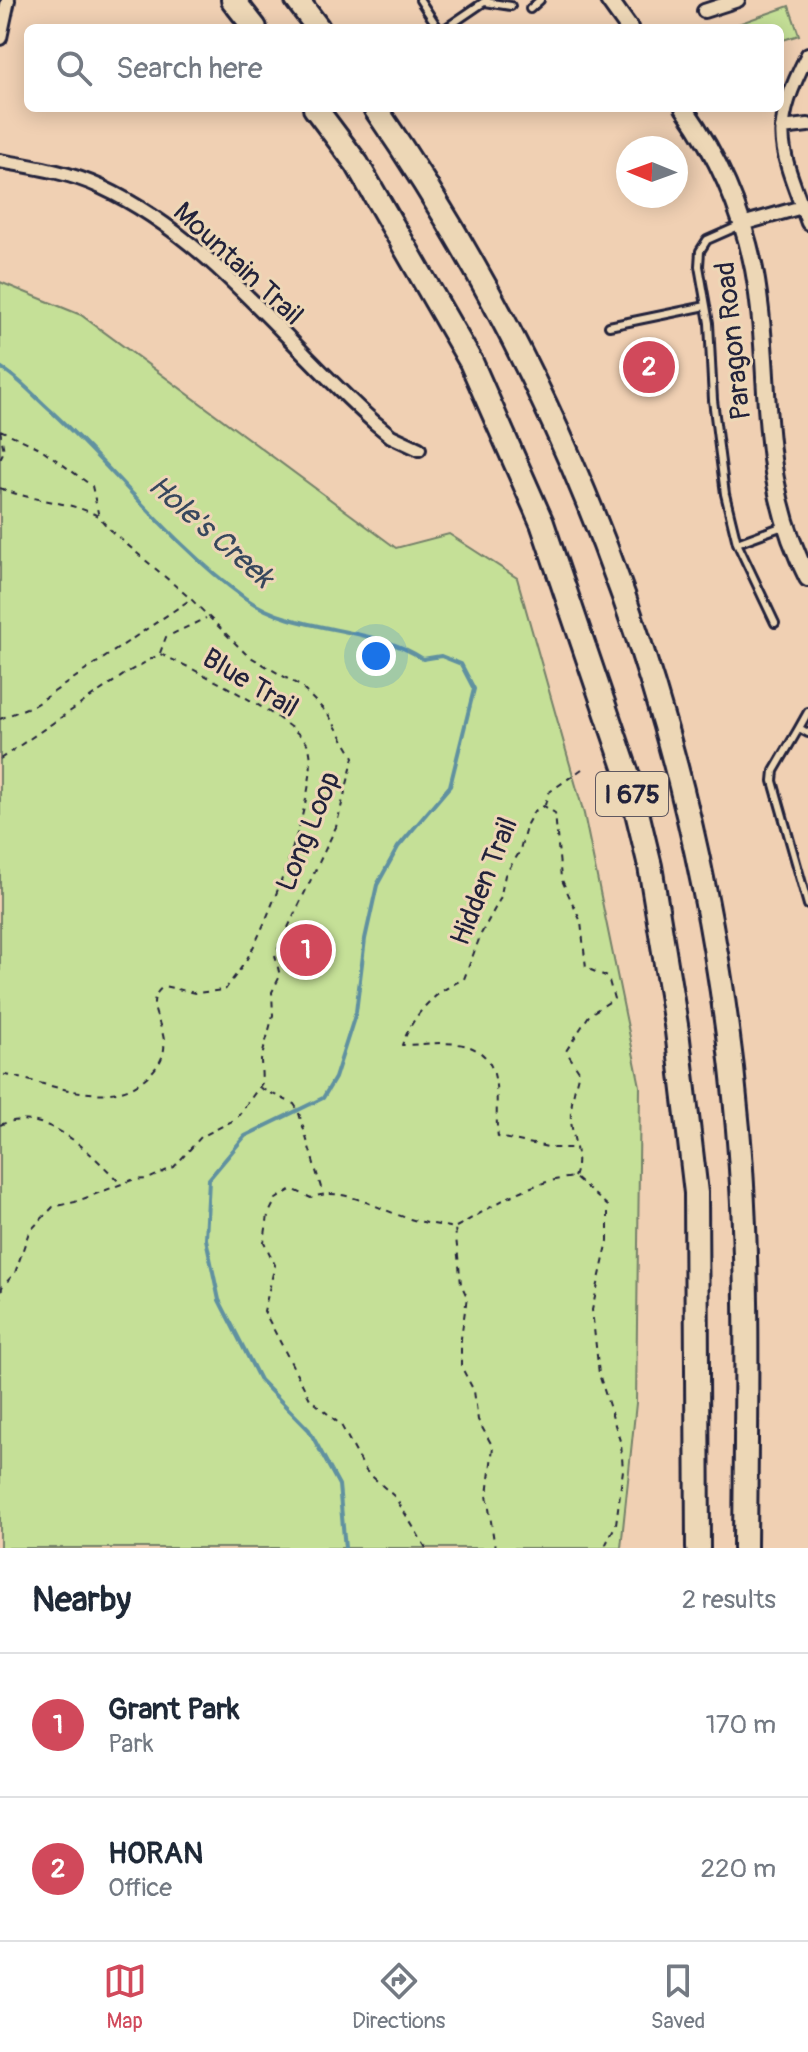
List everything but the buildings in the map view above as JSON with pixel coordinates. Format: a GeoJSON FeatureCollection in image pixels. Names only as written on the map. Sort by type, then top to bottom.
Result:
{"type":"FeatureCollection","features":[{"type":"Feature","properties":{"kind":"highway"},"geometry":{"type":"LineString","coordinates":[[233,0],[252,24]]}},
{"type":"Feature","properties":{"kind":"highway"},"geometry":{"type":"LineString","coordinates":[[297,0],[315,24]]}},
{"type":"Feature","properties":{"kind":"highway","name":"I 675"},"geometry":{"type":"LineString","coordinates":[[318,112],[357,164],[478,375],[542,523],[629,779],[650,866],[672,1000],[696,1193],[698,1548]]}},
{"type":"Feature","properties":{"kind":"highway","name":"I 675"},"geometry":{"type":"LineString","coordinates":[[378,112],[413,164],[531,373],[618,576],[653,676],[684,788],[719,986],[738,1128],[745,1251],[745,1548]]}},
{"type":"Feature","properties":{"kind":"street"},"geometry":{"type":"LineString","coordinates":[[0,38],[8,0]]}},
{"type":"Feature","properties":{"kind":"street"},"geometry":{"type":"LineString","coordinates":[[609,0],[626,24]]}},
{"type":"Feature","properties":{"kind":"street"},"geometry":{"type":"LineString","coordinates":[[704,11],[738,0]]}},
{"type":"Feature","properties":{"kind":"street"},"geometry":{"type":"LineString","coordinates":[[784,102],[808,54]]}},
{"type":"Feature","properties":{"kind":"street","name":"Paragon Road"},"geometry":{"type":"LineString","coordinates":[[686,112],[719,165],[742,224],[759,308],[774,485],[786,525],[808,578]]}},
{"type":"Feature","properties":{"kind":"street"},"geometry":{"type":"LineString","coordinates":[[783,112],[787,167],[808,223]]}},
{"type":"Feature","properties":{"kind":"street"},"geometry":{"type":"LineString","coordinates":[[782,128],[808,125]]}},
{"type":"Feature","properties":{"kind":"street","name":"Mountain Trail"},"geometry":{"type":"LineString","coordinates":[[0,161],[75,177],[153,215],[196,249],[374,422],[391,436],[419,449]]}},
{"type":"Feature","properties":{"kind":"street"},"geometry":{"type":"LineString","coordinates":[[742,224],[802,207]]}},
{"type":"Feature","properties":{"kind":"lane"},"geometry":{"type":"LineString","coordinates":[[420,0],[435,24]]}},
{"type":"Feature","properties":{"kind":"lane"},"geometry":{"type":"LineString","coordinates":[[530,9],[540,0]]}},
{"type":"Feature","properties":{"kind":"lane"},"geometry":{"type":"LineString","coordinates":[[452,24],[486,1],[511,6]]}},
{"type":"Feature","properties":{"kind":"lane"},"geometry":{"type":"LineString","coordinates":[[742,224],[707,240],[700,251],[699,266],[706,306],[725,494],[737,543],[775,623]]}},
{"type":"Feature","properties":{"kind":"lane"},"geometry":{"type":"LineString","coordinates":[[609,326],[706,306]]}},
{"type":"Feature","properties":{"kind":"lane"},"geometry":{"type":"LineString","coordinates":[[737,543],[786,525]]}},
{"type":"Feature","properties":{"kind":"lane"},"geometry":{"type":"LineString","coordinates":[[808,712],[774,771],[773,781],[808,905]]}},
{"type":"Feature","properties":{"kind":"lane"},"geometry":{"type":"LineString","coordinates":[[799,728],[808,733]]}},
{"type":"Feature","properties":{"kind":"path"},"geometry":{"type":"LineString","coordinates":[[0,430],[4,451],[0,459]]}},
{"type":"Feature","properties":{"kind":"path","name":"Long Loop"},"geometry":{"type":"LineString","coordinates":[[0,430],[40,448],[92,486],[99,517],[191,599],[247,655],[300,686],[328,714],[354,757],[336,827],[275,955],[280,976],[272,992],[273,1015],[261,1060],[259,1087],[236,1119],[201,1137],[174,1167],[148,1179],[121,1184],[53,1207],[29,1232],[15,1273],[2,1287],[0,1308]]}},
{"type":"Feature","properties":{"kind":"path"},"geometry":{"type":"LineString","coordinates":[[0,488],[49,504],[80,506],[99,517]]}},
{"type":"Feature","properties":{"kind":"path"},"geometry":{"type":"LineString","coordinates":[[0,719],[36,704],[191,599]]}},
{"type":"Feature","properties":{"kind":"path"},"geometry":{"type":"LineString","coordinates":[[160,654],[166,637],[207,617]]}},
{"type":"Feature","properties":{"kind":"path","name":"Blue Trail"},"geometry":{"type":"LineString","coordinates":[[0,759],[128,672],[160,654],[288,725],[308,744],[314,767],[304,816],[250,954],[225,990],[195,993],[164,986],[154,993],[152,1003],[165,1032],[165,1051],[156,1070],[135,1087],[114,1092],[63,1089],[0,1074]]}},
{"type":"Feature","properties":{"kind":"path"},"geometry":{"type":"LineString","coordinates":[[544,806],[548,793],[582,769]]}},
{"type":"Feature","properties":{"kind":"path","name":"Hidden Trail"},"geometry":{"type":"LineString","coordinates":[[574,1177],[579,1166],[576,1148],[571,1120],[579,1071],[566,1051],[590,1014],[614,999],[608,977],[586,968],[581,922],[561,878],[555,813],[544,806],[534,811],[527,824],[519,853],[505,875],[500,899],[481,934],[464,979],[440,990],[410,1022],[402,1045],[465,1044],[486,1055],[494,1074],[498,1137],[553,1148],[576,1148]]}},
{"type":"Feature","properties":{"kind":"path"},"geometry":{"type":"LineString","coordinates":[[259,1087],[294,1104],[298,1110],[322,1193]]}},
{"type":"Feature","properties":{"kind":"path"},"geometry":{"type":"LineString","coordinates":[[0,1125],[21,1120],[52,1128],[89,1151],[121,1184]]}},
{"type":"Feature","properties":{"kind":"path"},"geometry":{"type":"LineString","coordinates":[[426,1548],[395,1497],[366,1471],[341,1425],[310,1399],[264,1311],[275,1265],[264,1242],[268,1215],[276,1199],[292,1189],[311,1198],[322,1193],[367,1203],[409,1219],[455,1228],[533,1183],[574,1177],[608,1206],[608,1241],[592,1310],[599,1374],[621,1444],[623,1470],[616,1524],[604,1548]]}},
{"type":"Feature","properties":{"kind":"path"},"geometry":{"type":"LineString","coordinates":[[455,1228],[461,1284],[467,1297],[461,1338],[461,1366],[474,1391],[478,1420],[493,1447],[487,1495],[495,1548]]}},
{"type":"Feature","properties":{"kind":"green space"},"geometry":{"type":"Polygon","coordinates":[[[789,6],[799,35],[784,40],[784,24],[738,24],[789,6]]]}},
{"type":"Feature","properties":{"kind":"green space"},"geometry":{"type":"Polygon","coordinates":[[[0,282],[81,315],[396,548],[449,534],[517,578],[584,814],[640,1086],[636,1403],[621,1548],[0,1548],[0,282]]]}},
{"type":"Feature","properties":{"kind":"waterway","name":"Hole's Creek"},"geometry":{"type":"LineString","coordinates":[[0,367],[75,434],[193,555],[245,598],[287,618],[380,640],[423,659],[441,656],[461,664],[474,689],[450,786],[398,847],[377,885],[365,939],[356,1012],[335,1078],[323,1098],[245,1136],[209,1179],[206,1239],[219,1300],[260,1380],[309,1430],[339,1485],[345,1548]]}},
{"type":"Feature","properties":{"kind":"place","name":"HORAN"},"geometry":{"type":"Point","coordinates":[649,367]}},
{"type":"Feature","properties":{"kind":"place","name":"Grant Park"},"geometry":{"type":"Point","coordinates":[306,950]}}]}
